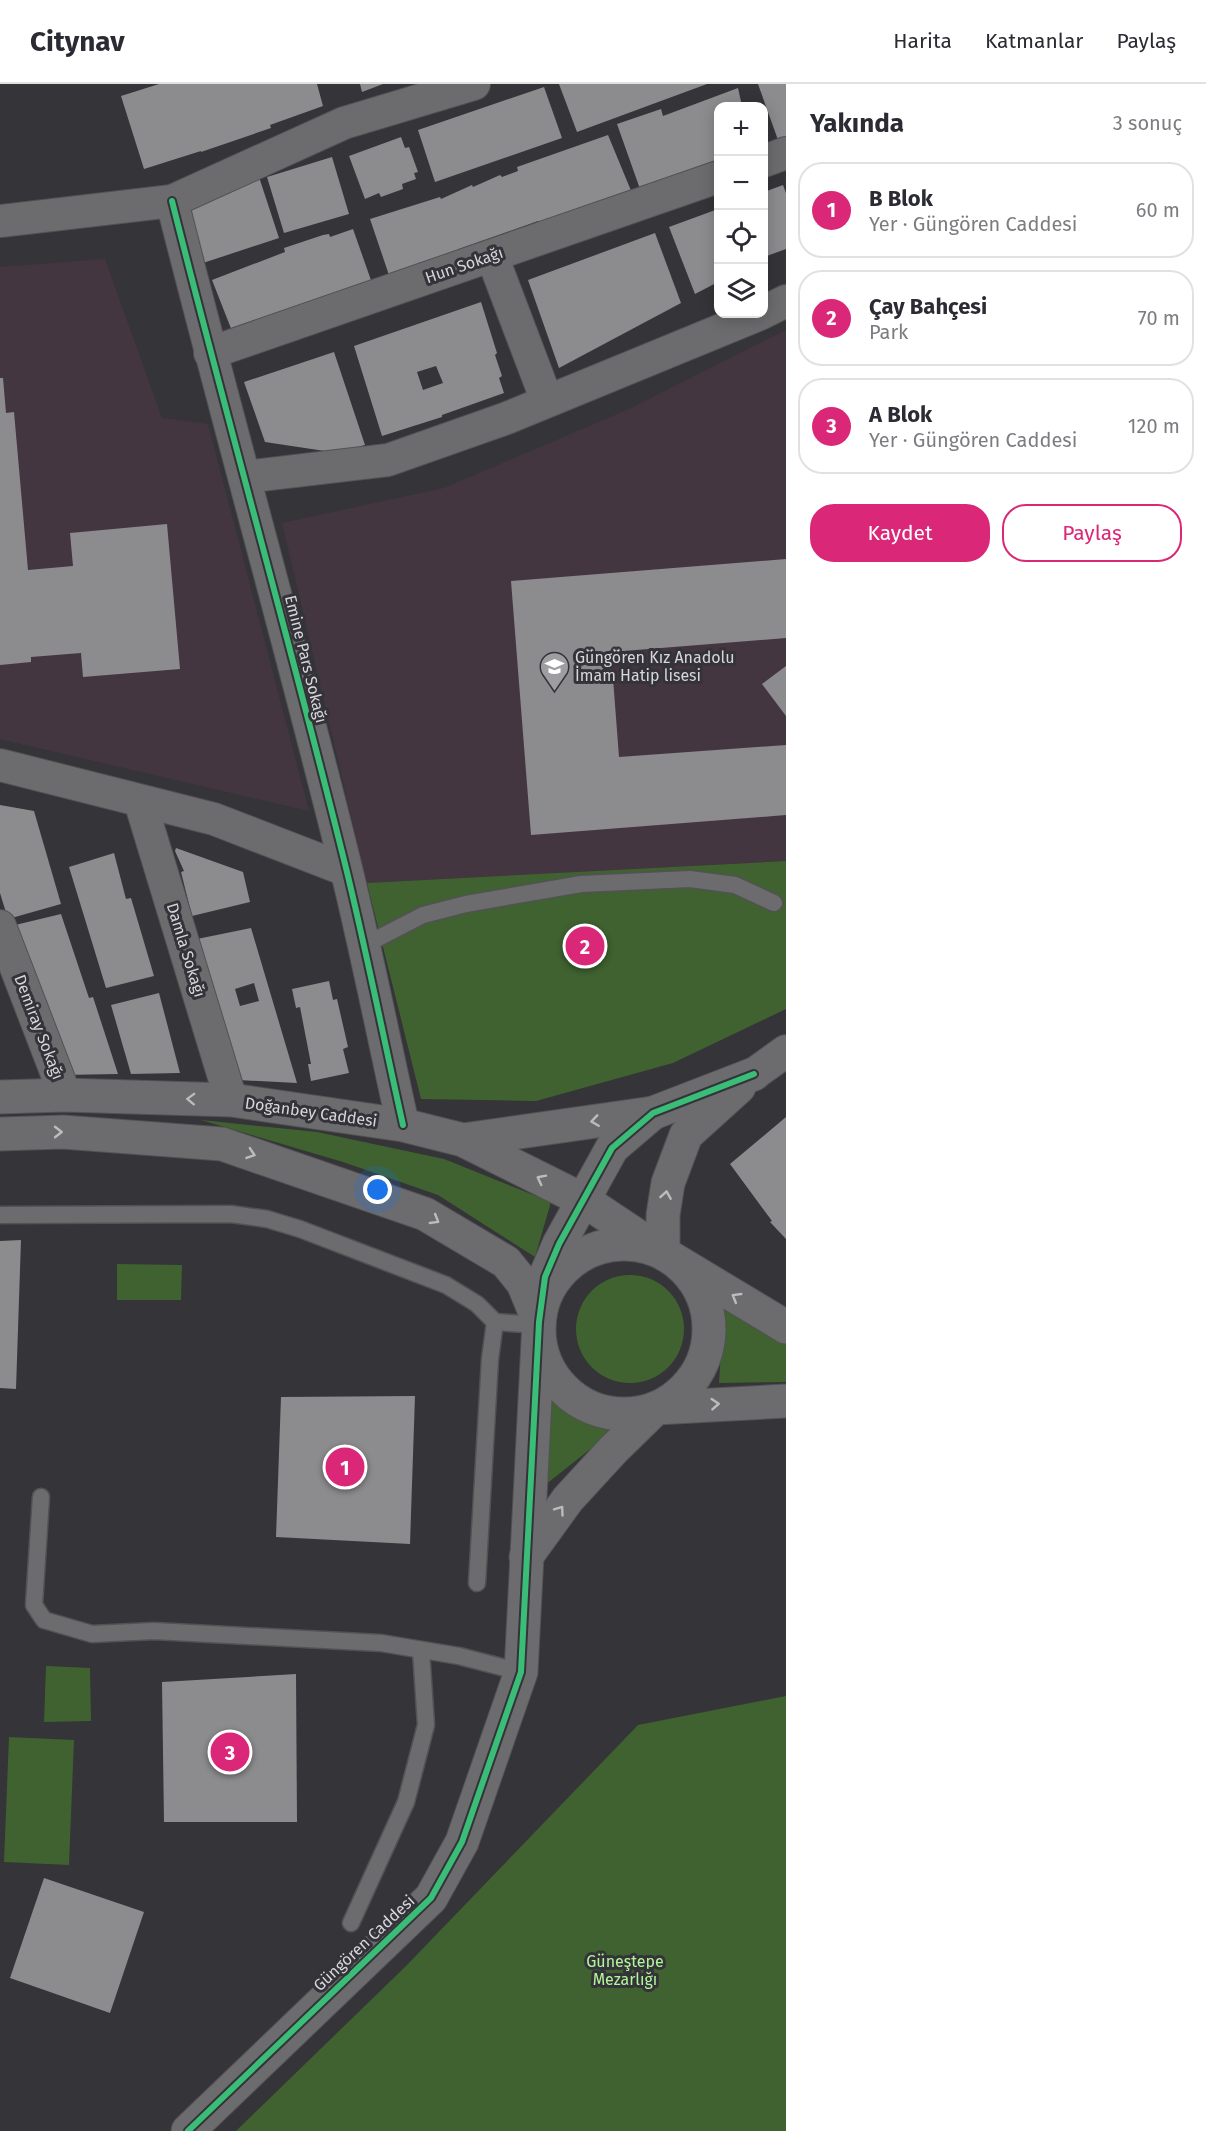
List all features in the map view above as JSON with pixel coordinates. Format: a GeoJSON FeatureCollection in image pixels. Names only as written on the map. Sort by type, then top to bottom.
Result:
{"type":"FeatureCollection","features":[{"type":"Feature","properties":{"kind":"street"},"geometry":{"type":"LineString","coordinates":[[0,221],[172,201],[344,123],[474,84]]}},
{"type":"Feature","properties":{"kind":"street"},"geometry":{"type":"LineString","coordinates":[[768,160],[786,153]]}},
{"type":"Feature","properties":{"kind":"street","name":"Hun Sokağı"},"geometry":{"type":"LineString","coordinates":[[210,353],[714,178]]}},
{"type":"Feature","properties":{"kind":"street","name":"Emine Pars Sokağı"},"geometry":{"type":"LineString","coordinates":[[172,201],[346,870],[403,1125]]}},
{"type":"Feature","properties":{"kind":"street"},"geometry":{"type":"LineString","coordinates":[[492,256],[547,401]]}},
{"type":"Feature","properties":{"kind":"street"},"geometry":{"type":"LineString","coordinates":[[768,310],[786,301]]}},
{"type":"Feature","properties":{"kind":"street"},"geometry":{"type":"LineString","coordinates":[[245,477],[388,460],[507,418],[750,318]]}},
{"type":"Feature","properties":{"kind":"street"},"geometry":{"type":"LineString","coordinates":[[0,765],[214,819],[346,870]]}},
{"type":"Feature","properties":{"kind":"street","name":"Damla Sokağı"},"geometry":{"type":"LineString","coordinates":[[140,801],[231,1100]]}},
{"type":"Feature","properties":{"kind":"street","name":"Demiray Sokağı"},"geometry":{"type":"LineString","coordinates":[[0,926],[65,1095]]}},
{"type":"Feature","properties":{"kind":"street"},"geometry":{"type":"LineString","coordinates":[[663,1253],[663,1215],[668,1183],[686,1135],[754,1074],[786,1051]]}},
{"type":"Feature","properties":{"kind":"street"},"geometry":{"type":"LineString","coordinates":[[463,1140],[653,1113],[754,1074]]}},
{"type":"Feature","properties":{"kind":"street","name":"Doğanbey Caddesi"},"geometry":{"type":"LineString","coordinates":[[0,1097],[65,1095],[231,1100],[403,1125],[463,1140],[585,1201],[663,1253]]}},
{"type":"Feature","properties":{"kind":"street"},"geometry":{"type":"LineString","coordinates":[[653,1113],[612,1148],[585,1201],[559,1244],[545,1277],[539,1322],[541,1351],[553,1377],[574,1398],[599,1411],[628,1415],[656,1408],[786,1401]]}},
{"type":"Feature","properties":{"kind":"street"},"geometry":{"type":"LineString","coordinates":[[0,1134],[63,1132],[222,1144],[425,1214],[506,1262],[523,1283],[539,1322]]}},
{"type":"Feature","properties":{"kind":"street"},"geometry":{"type":"LineString","coordinates":[[539,1322],[546,1294],[563,1270],[586,1252],[615,1244],[634,1244],[663,1253],[786,1327]]}},
{"type":"Feature","properties":{"kind":"street"},"geometry":{"type":"LineString","coordinates":[[526,1557],[568,1499],[656,1408],[680,1394],[698,1372],[708,1346],[709,1318],[701,1292],[691,1277],[685,1269],[663,1253]]}},
{"type":"Feature","properties":{"kind":"street","name":"Güngören Caddesi"},"geometry":{"type":"LineString","coordinates":[[188,2131],[431,1898],[462,1842],[521,1672],[539,1322]]}},
{"type":"Feature","properties":{"kind":"lane"},"geometry":{"type":"LineString","coordinates":[[363,946],[423,915],[466,904],[581,884],[690,879],[735,885],[774,903]]}},
{"type":"Feature","properties":{"kind":"lane"},"geometry":{"type":"LineString","coordinates":[[0,1215],[231,1214],[267,1219],[300,1229],[446,1285],[477,1304],[495,1322],[524,1324],[539,1322]]}},
{"type":"Feature","properties":{"kind":"lane"},"geometry":{"type":"LineString","coordinates":[[477,1583],[490,1359],[495,1322]]}},
{"type":"Feature","properties":{"kind":"lane"},"geometry":{"type":"LineString","coordinates":[[41,1497],[34,1605],[44,1620],[92,1634],[154,1631],[381,1643],[459,1656],[521,1672]]}},
{"type":"Feature","properties":{"kind":"lane"},"geometry":{"type":"LineString","coordinates":[[351,1923],[406,1802],[426,1725],[421,1651]]}},
{"type":"Feature","properties":{"kind":"shaded area"},"geometry":{"type":"Polygon","coordinates":[[[105,259],[162,418],[208,424],[309,811],[0,739],[0,267],[105,259]]]}},
{"type":"Feature","properties":{"kind":"shaded area","name":"Güngören Kız Anadolu İmam Hatip lisesi"},"geometry":{"type":"Polygon","coordinates":[[[786,330],[786,861],[367,883],[282,523],[444,488],[629,409],[786,330]]]}},
{"type":"Feature","properties":{"kind":"green space"},"geometry":{"type":"Polygon","coordinates":[[[786,861],[786,1009],[673,1063],[536,1101],[421,1099],[367,883],[786,861]]]}},
{"type":"Feature","properties":{"kind":"green space"},"geometry":{"type":"Polygon","coordinates":[[[201,1120],[317,1132],[444,1159],[551,1202],[535,1257],[438,1195],[343,1162],[201,1120]]]}},
{"type":"Feature","properties":{"kind":"green space"},"geometry":{"type":"Polygon","coordinates":[[[117,1264],[182,1265],[181,1300],[117,1300],[117,1264]]]}},
{"type":"Feature","properties":{"kind":"green space"},"geometry":{"type":"Polygon","coordinates":[[[630,1275],[651,1279],[668,1291],[680,1308],[684,1329],[680,1350],[668,1367],[651,1379],[630,1383],[609,1379],[592,1367],[580,1350],[576,1329],[580,1308],[592,1291],[609,1279],[630,1275]]]}},
{"type":"Feature","properties":{"kind":"green space"},"geometry":{"type":"Polygon","coordinates":[[[724,1304],[786,1343],[786,1382],[719,1383],[724,1304]]]}},
{"type":"Feature","properties":{"kind":"green space"},"geometry":{"type":"Polygon","coordinates":[[[551,1395],[612,1432],[545,1485],[551,1395]]]}},
{"type":"Feature","properties":{"kind":"green space"},"geometry":{"type":"Polygon","coordinates":[[[46,1666],[90,1668],[91,1721],[44,1722],[46,1666]]]}},
{"type":"Feature","properties":{"kind":"green space","name":"Güneştepe Mezarlığı"},"geometry":{"type":"Polygon","coordinates":[[[786,1696],[786,2131],[236,2131],[406,1966],[638,1725],[786,1696]]]}},
{"type":"Feature","properties":{"kind":"green space"},"geometry":{"type":"Polygon","coordinates":[[[9,1737],[74,1740],[69,1865],[4,1862],[9,1737]]]}},
{"type":"Feature","properties":{"kind":"building"},"geometry":{"type":"Polygon","coordinates":[[[159,84],[317,84],[323,106],[270,125],[271,128],[144,169],[121,96],[159,84]]]}},
{"type":"Feature","properties":{"kind":"building"},"geometry":{"type":"Polygon","coordinates":[[[360,84],[383,84],[362,92],[360,84]]]}},
{"type":"Feature","properties":{"kind":"building"},"geometry":{"type":"Polygon","coordinates":[[[559,84],[707,84],[577,132],[559,84]]]}},
{"type":"Feature","properties":{"kind":"building"},"geometry":{"type":"Polygon","coordinates":[[[758,84],[786,84],[786,137],[778,140],[768,112],[768,102],[764,102],[758,84]]]}},
{"type":"Feature","properties":{"kind":"building"},"geometry":{"type":"Polygon","coordinates":[[[544,87],[562,138],[435,182],[418,130],[544,87]]]}},
{"type":"Feature","properties":{"kind":"building"},"geometry":{"type":"Polygon","coordinates":[[[738,88],[741,102],[714,102],[714,161],[640,189],[617,124],[661,109],[663,116],[738,88]]]}},
{"type":"Feature","properties":{"kind":"building"},"geometry":{"type":"Polygon","coordinates":[[[608,135],[632,193],[539,223],[538,221],[459,249],[461,254],[390,278],[370,219],[440,197],[441,199],[472,185],[473,187],[500,175],[502,177],[518,171],[517,167],[608,135]]]}},
{"type":"Feature","properties":{"kind":"building"},"geometry":{"type":"Polygon","coordinates":[[[401,137],[405,148],[409,147],[418,172],[414,173],[416,179],[402,184],[403,189],[381,197],[379,193],[365,199],[349,156],[401,137]]]}},
{"type":"Feature","properties":{"kind":"building"},"geometry":{"type":"Polygon","coordinates":[[[332,157],[349,214],[284,233],[267,177],[332,157]]]}},
{"type":"Feature","properties":{"kind":"building"},"geometry":{"type":"Polygon","coordinates":[[[259,177],[279,238],[203,263],[184,203],[259,177]]]}},
{"type":"Feature","properties":{"kind":"building"},"geometry":{"type":"Polygon","coordinates":[[[783,185],[786,193],[786,249],[768,256],[768,210],[768,191],[783,185]]]}},
{"type":"Feature","properties":{"kind":"building"},"geometry":{"type":"Polygon","coordinates":[[[714,210],[714,284],[695,294],[669,227],[714,210]]]}},
{"type":"Feature","properties":{"kind":"building"},"geometry":{"type":"Polygon","coordinates":[[[353,229],[372,283],[232,331],[212,280],[285,252],[284,248],[323,235],[329,234],[330,237],[353,229]]]}},
{"type":"Feature","properties":{"kind":"building"},"geometry":{"type":"Polygon","coordinates":[[[655,233],[681,303],[559,368],[528,280],[655,233]]]}},
{"type":"Feature","properties":{"kind":"building"},"geometry":{"type":"Polygon","coordinates":[[[481,302],[497,353],[495,355],[502,376],[499,378],[504,393],[442,415],[442,417],[382,436],[354,346],[481,302]],[[436,366],[417,372],[423,390],[443,383],[436,366]]]}},
{"type":"Feature","properties":{"kind":"building"},"geometry":{"type":"Polygon","coordinates":[[[334,352],[365,445],[338,453],[265,442],[244,382],[334,352]]]}},
{"type":"Feature","properties":{"kind":"building"},"geometry":{"type":"Polygon","coordinates":[[[0,378],[3,378],[6,413],[14,412],[28,570],[73,566],[70,533],[167,524],[180,669],[83,677],[81,653],[31,657],[31,662],[0,665],[0,378]]]}},
{"type":"Feature","properties":{"kind":"building"},"geometry":{"type":"Polygon","coordinates":[[[786,559],[786,638],[611,652],[619,757],[786,745],[786,815],[531,835],[511,581],[786,559]]]}},
{"type":"Feature","properties":{"kind":"building"},"geometry":{"type":"Polygon","coordinates":[[[786,666],[786,716],[762,684],[786,666]]]}},
{"type":"Feature","properties":{"kind":"building"},"geometry":{"type":"Polygon","coordinates":[[[0,805],[34,811],[61,904],[8,919],[0,893],[0,805]]]}},
{"type":"Feature","properties":{"kind":"building"},"geometry":{"type":"Polygon","coordinates":[[[176,848],[243,872],[250,902],[192,916],[181,872],[184,871],[175,851],[176,848]]]}},
{"type":"Feature","properties":{"kind":"building"},"geometry":{"type":"Polygon","coordinates":[[[114,853],[126,899],[131,898],[154,976],[106,988],[69,867],[114,853]]]}},
{"type":"Feature","properties":{"kind":"building"},"geometry":{"type":"Polygon","coordinates":[[[61,914],[89,998],[93,997],[118,1074],[63,1075],[11,926],[61,914]]]}},
{"type":"Feature","properties":{"kind":"building"},"geometry":{"type":"Polygon","coordinates":[[[251,928],[297,1083],[238,1080],[197,939],[251,928]],[[254,983],[235,989],[240,1006],[259,1001],[254,983]]]}},
{"type":"Feature","properties":{"kind":"building"},"geometry":{"type":"Polygon","coordinates":[[[329,981],[333,1000],[337,999],[348,1047],[343,1049],[349,1073],[311,1081],[308,1064],[311,1064],[300,1007],[296,1008],[292,989],[329,981]]]}},
{"type":"Feature","properties":{"kind":"building"},"geometry":{"type":"Polygon","coordinates":[[[159,993],[180,1073],[131,1074],[111,1005],[159,993]]]}},
{"type":"Feature","properties":{"kind":"building"},"geometry":{"type":"Polygon","coordinates":[[[786,1117],[786,1239],[770,1222],[772,1221],[730,1164],[786,1117]]]}},
{"type":"Feature","properties":{"kind":"building"},"geometry":{"type":"Polygon","coordinates":[[[21,1240],[16,1389],[0,1388],[0,1241],[21,1240]]]}},
{"type":"Feature","properties":{"kind":"building"},"geometry":{"type":"Polygon","coordinates":[[[415,1396],[410,1544],[276,1537],[281,1397],[415,1396]]]}},
{"type":"Feature","properties":{"kind":"building"},"geometry":{"type":"Polygon","coordinates":[[[296,1674],[297,1822],[164,1822],[162,1682],[296,1674]]]}},
{"type":"Feature","properties":{"kind":"building"},"geometry":{"type":"Polygon","coordinates":[[[44,1878],[144,1912],[110,2013],[10,1978],[44,1878]]]}},
{"type":"Feature","properties":{"kind":"cycle path"},"geometry":{"type":"LineString","coordinates":[[172,201],[346,868],[403,1125]]}},
{"type":"Feature","properties":{"kind":"cycle path"},"geometry":{"type":"LineString","coordinates":[[188,2131],[431,1898],[462,1842],[521,1672],[539,1322],[545,1277],[559,1244],[612,1148],[653,1113],[754,1074]]}},
{"type":"Feature","properties":{"kind":"place","name":"Güngören Kız Anadolu İmam Hatip lisesi"},"geometry":{"type":"Point","coordinates":[554,692]}},
{"type":"Feature","properties":{"kind":"place","name":"Çay Bahçesi"},"geometry":{"type":"Point","coordinates":[585,946]}},
{"type":"Feature","properties":{"kind":"place","name":"B Blok"},"geometry":{"type":"Point","coordinates":[345,1467]}},
{"type":"Feature","properties":{"kind":"place","name":"A Blok"},"geometry":{"type":"Point","coordinates":[230,1752]}}]}
